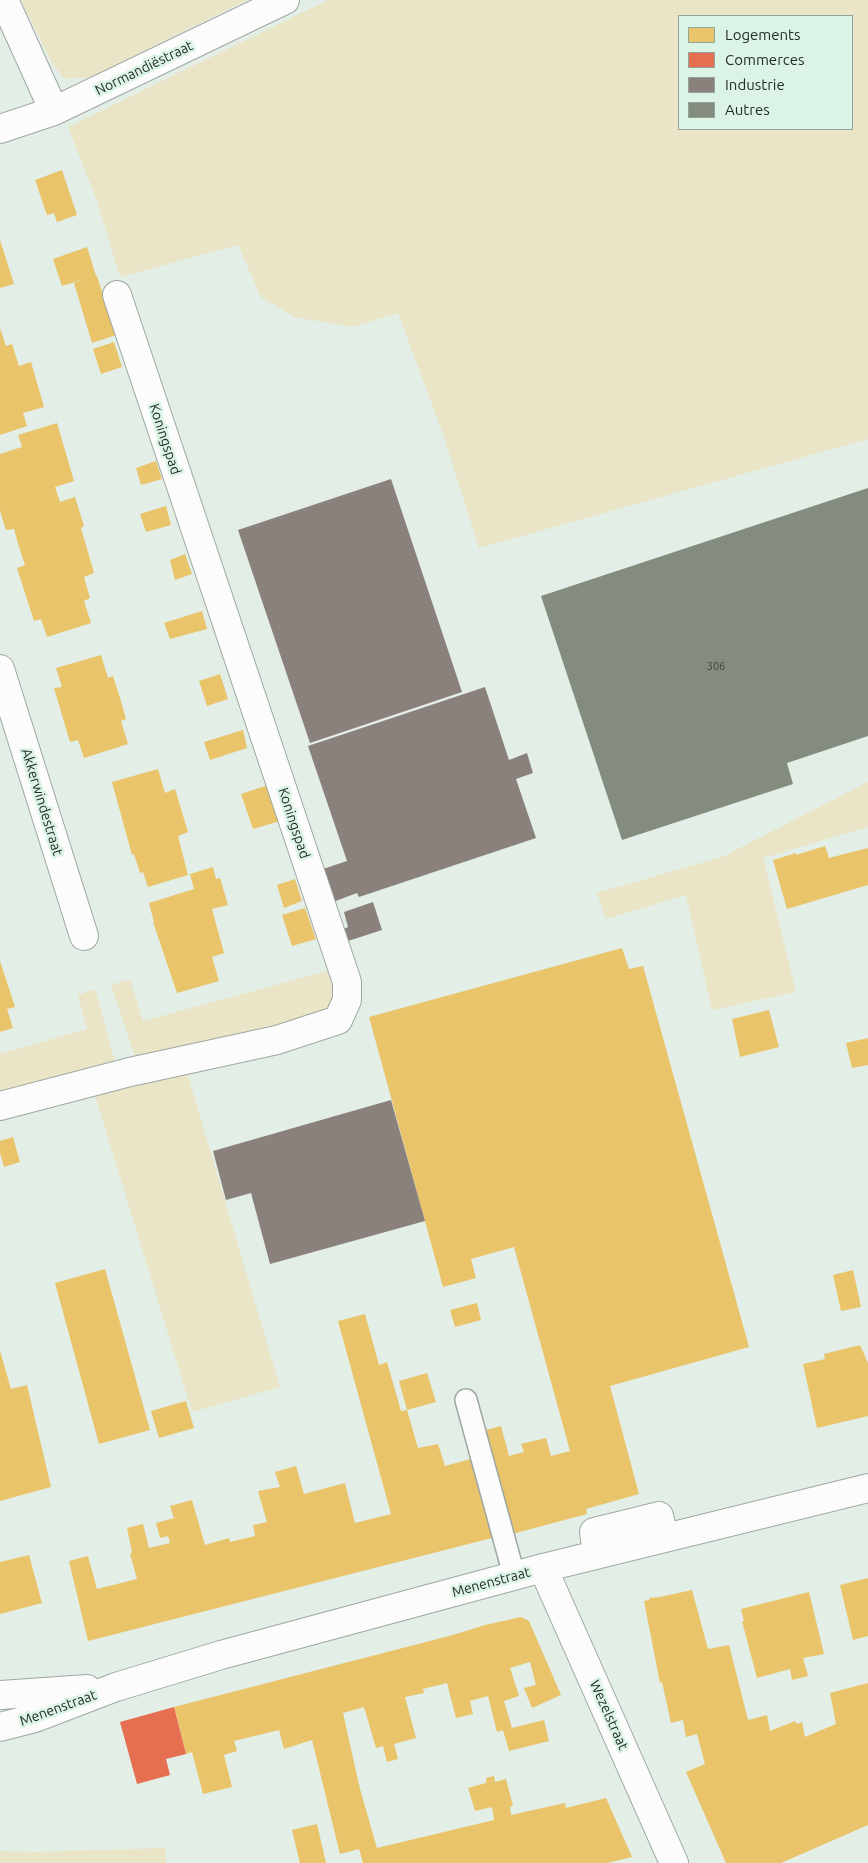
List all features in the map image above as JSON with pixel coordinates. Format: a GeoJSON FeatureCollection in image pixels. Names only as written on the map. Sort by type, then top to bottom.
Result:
{"type":"FeatureCollection","features":[{"type":"Feature","properties":{"kind":"street"},"geometry":{"type":"LineString","coordinates":[[4,0],[54,111]]}},
{"type":"Feature","properties":{"kind":"street","name":"Normandiëstraat"},"geometry":{"type":"LineString","coordinates":[[0,129],[54,111],[285,0]]}},
{"type":"Feature","properties":{"kind":"street","name":"Koningspad"},"geometry":{"type":"LineString","coordinates":[[0,1106],[130,1072],[277,1040],[338,1020],[347,1000],[347,982],[117,295]]}},
{"type":"Feature","properties":{"kind":"street","name":"Akkerwindestraat"},"geometry":{"type":"LineString","coordinates":[[0,668],[84,936]]}},
{"type":"Feature","properties":{"kind":"street","name":"Menenstraat"},"geometry":{"type":"LineString","coordinates":[[0,1727],[35,1718],[116,1687],[221,1655],[514,1575],[868,1488]]}},
{"type":"Feature","properties":{"kind":"street","name":"Wezelstraat"},"geometry":{"type":"LineString","coordinates":[[543,1568],[674,1863]]}},
{"type":"Feature","properties":{"kind":"street","name":"Menenstraat"},"geometry":{"type":"LineString","coordinates":[[0,1695],[116,1687]]}},
{"type":"Feature","properties":{"kind":"lane"},"geometry":{"type":"LineString","coordinates":[[466,1400],[514,1575]]}},
{"type":"Feature","properties":{"kind":"shaded area"},"geometry":{"type":"Polygon","coordinates":[[[21,0],[247,0],[90,77],[64,79],[51,61],[21,0]]]}},
{"type":"Feature","properties":{"kind":"shaded area"},"geometry":{"type":"Polygon","coordinates":[[[328,0],[868,0],[868,439],[479,548],[443,434],[398,313],[352,327],[295,317],[261,297],[238,245],[120,277],[97,201],[68,127],[328,0]]]}},
{"type":"Feature","properties":{"kind":"shaded area"},"geometry":{"type":"Polygon","coordinates":[[[868,782],[868,827],[763,858],[796,992],[712,1010],[686,895],[606,919],[597,893],[722,857],[868,782]]]}},
{"type":"Feature","properties":{"kind":"shaded area"},"geometry":{"type":"Polygon","coordinates":[[[331,970],[333,991],[331,1005],[322,1016],[137,1062],[111,985],[130,979],[143,1021],[331,970]]]}},
{"type":"Feature","properties":{"kind":"shaded area"},"geometry":{"type":"Polygon","coordinates":[[[95,989],[116,1065],[0,1093],[0,1054],[87,1029],[78,995],[95,989]]]}},
{"type":"Feature","properties":{"kind":"shaded area"},"geometry":{"type":"Polygon","coordinates":[[[186,1069],[280,1387],[192,1412],[94,1092],[186,1069]]]}},
{"type":"Feature","properties":{"kind":"shaded area"},"geometry":{"type":"Polygon","coordinates":[[[165,1848],[166,1863],[0,1863],[0,1851],[37,1852],[165,1848]]]}},
{"type":"Feature","properties":{"kind":"building: Logements"},"geometry":{"type":"Polygon","coordinates":[[[62,170],[77,215],[57,222],[54,213],[47,215],[35,180],[62,170]]]}},
{"type":"Feature","properties":{"kind":"building: Logements"},"geometry":{"type":"Polygon","coordinates":[[[0,240],[14,284],[0,288],[0,240]]]}},
{"type":"Feature","properties":{"kind":"building: Logements"},"geometry":{"type":"Polygon","coordinates":[[[87,247],[116,335],[92,343],[74,283],[85,279],[62,286],[53,259],[87,247]]]}},
{"type":"Feature","properties":{"kind":"building: Logements"},"geometry":{"type":"Polygon","coordinates":[[[0,328],[6,346],[12,344],[19,366],[31,362],[44,407],[23,413],[27,426],[0,435],[0,328]]]}},
{"type":"Feature","properties":{"kind":"building: Logements"},"geometry":{"type":"Polygon","coordinates":[[[114,342],[122,367],[101,374],[93,349],[114,342]]]}},
{"type":"Feature","properties":{"kind":"building: Logements"},"geometry":{"type":"Polygon","coordinates":[[[57,423],[74,481],[55,487],[60,502],[75,497],[84,526],[81,528],[94,573],[84,577],[90,598],[84,601],[91,623],[47,637],[41,619],[34,621],[17,568],[25,565],[14,529],[6,530],[0,511],[0,454],[22,447],[18,435],[57,423]]]}},
{"type":"Feature","properties":{"kind":"building: Logements"},"geometry":{"type":"Polygon","coordinates":[[[156,461],[162,479],[141,485],[136,468],[156,461]]]}},
{"type":"Feature","properties":{"kind":"building: Logements"},"geometry":{"type":"Polygon","coordinates":[[[166,506],[171,525],[146,532],[140,514],[166,506]]]}},
{"type":"Feature","properties":{"kind":"building: Logements"},"geometry":{"type":"Polygon","coordinates":[[[185,554],[192,574],[175,580],[170,560],[185,554]]]}},
{"type":"Feature","properties":{"kind":"building: Logements"},"geometry":{"type":"Polygon","coordinates":[[[202,611],[207,629],[170,639],[164,623],[202,611]]]}},
{"type":"Feature","properties":{"kind":"building: Logements"},"geometry":{"type":"Polygon","coordinates":[[[101,655],[108,678],[113,676],[120,698],[126,719],[121,721],[128,744],[84,758],[78,740],[70,742],[54,688],[62,687],[56,668],[101,655]]]}},
{"type":"Feature","properties":{"kind":"building: Logements"},"geometry":{"type":"Polygon","coordinates":[[[220,674],[228,699],[207,706],[199,681],[220,674]]]}},
{"type":"Feature","properties":{"kind":"building: Logements"},"geometry":{"type":"Polygon","coordinates":[[[243,730],[247,748],[210,760],[204,742],[243,730]]]}},
{"type":"Feature","properties":{"kind":"building: Logements"},"geometry":{"type":"Polygon","coordinates":[[[158,769],[165,793],[175,789],[188,832],[178,836],[188,875],[148,887],[143,872],[140,873],[134,854],[132,855],[112,782],[158,769]]]}},
{"type":"Feature","properties":{"kind":"building: Logements"},"geometry":{"type":"Polygon","coordinates":[[[268,785],[280,821],[253,829],[241,794],[268,785]]]}},
{"type":"Feature","properties":{"kind":"building: Logements"},"geometry":{"type":"Polygon","coordinates":[[[825,846],[829,858],[868,848],[868,885],[787,909],[773,860],[825,846]]]}},
{"type":"Feature","properties":{"kind":"building: Logements"},"geometry":{"type":"Polygon","coordinates":[[[213,867],[216,879],[220,878],[228,905],[212,909],[224,953],[212,957],[219,981],[177,993],[153,922],[149,903],[194,889],[190,874],[213,867]]]}},
{"type":"Feature","properties":{"kind":"building: Logements"},"geometry":{"type":"Polygon","coordinates":[[[295,879],[302,901],[284,908],[277,885],[295,879]]]}},
{"type":"Feature","properties":{"kind":"building: Logements"},"geometry":{"type":"Polygon","coordinates":[[[305,908],[316,939],[292,946],[282,915],[305,908]]]}},
{"type":"Feature","properties":{"kind":"building: Logements"},"geometry":{"type":"Polygon","coordinates":[[[622,948],[629,969],[643,966],[749,1347],[610,1386],[639,1494],[586,1509],[587,1514],[512,1534],[483,1431],[501,1426],[509,1456],[524,1452],[521,1444],[546,1438],[551,1456],[570,1451],[514,1247],[471,1259],[476,1278],[443,1287],[369,1017],[622,948]]]}},
{"type":"Feature","properties":{"kind":"building: Logements"},"geometry":{"type":"Polygon","coordinates":[[[0,961],[15,1007],[7,1009],[13,1028],[0,1032],[0,961]]]}},
{"type":"Feature","properties":{"kind":"building: Logements"},"geometry":{"type":"Polygon","coordinates":[[[769,1010],[779,1047],[740,1057],[732,1019],[769,1010]]]}},
{"type":"Feature","properties":{"kind":"building: Logements"},"geometry":{"type":"Polygon","coordinates":[[[868,1038],[868,1065],[852,1068],[846,1043],[868,1038]]]}},
{"type":"Feature","properties":{"kind":"building: Logements"},"geometry":{"type":"Polygon","coordinates":[[[13,1137],[20,1162],[4,1167],[0,1153],[0,1141],[13,1137]]]}},
{"type":"Feature","properties":{"kind":"building: Logements"},"geometry":{"type":"Polygon","coordinates":[[[105,1269],[150,1430],[99,1444],[55,1283],[105,1269]]]}},
{"type":"Feature","properties":{"kind":"building: Logements"},"geometry":{"type":"Polygon","coordinates":[[[853,1270],[861,1307],[841,1311],[833,1275],[853,1270]]]}},
{"type":"Feature","properties":{"kind":"building: Logements"},"geometry":{"type":"Polygon","coordinates":[[[477,1303],[481,1320],[455,1327],[450,1310],[477,1303]]]}},
{"type":"Feature","properties":{"kind":"building: Logements"},"geometry":{"type":"Polygon","coordinates":[[[365,1314],[379,1365],[387,1362],[401,1411],[407,1410],[418,1448],[438,1444],[445,1466],[474,1458],[496,1537],[88,1641],[69,1561],[88,1556],[97,1589],[137,1579],[130,1554],[132,1552],[127,1528],[143,1524],[149,1548],[170,1543],[168,1536],[160,1538],[156,1523],[174,1518],[170,1506],[192,1500],[205,1545],[229,1538],[230,1542],[255,1536],[253,1525],[267,1522],[258,1491],[280,1487],[275,1472],[296,1466],[304,1494],[345,1483],[355,1523],[391,1514],[338,1321],[365,1314]]]}},
{"type":"Feature","properties":{"kind":"building: Logements"},"geometry":{"type":"Polygon","coordinates":[[[860,1345],[868,1363],[868,1416],[817,1428],[803,1364],[825,1359],[824,1354],[860,1345]]]}},
{"type":"Feature","properties":{"kind":"building: Logements"},"geometry":{"type":"Polygon","coordinates":[[[0,1351],[11,1389],[27,1385],[51,1487],[0,1501],[0,1351]]]}},
{"type":"Feature","properties":{"kind":"building: Logements"},"geometry":{"type":"Polygon","coordinates":[[[427,1373],[436,1402],[407,1410],[399,1381],[427,1373]]]}},
{"type":"Feature","properties":{"kind":"building: Logements"},"geometry":{"type":"Polygon","coordinates":[[[186,1401],[194,1428],[159,1438],[151,1411],[186,1401]]]}},
{"type":"Feature","properties":{"kind":"building: Logements"},"geometry":{"type":"Polygon","coordinates":[[[29,1555],[42,1603],[0,1614],[0,1562],[29,1555]]]}},
{"type":"Feature","properties":{"kind":"building: Logements"},"geometry":{"type":"Polygon","coordinates":[[[868,1578],[868,1636],[853,1640],[840,1585],[868,1578]]]}},
{"type":"Feature","properties":{"kind":"building: Logements"},"geometry":{"type":"Polygon","coordinates":[[[692,1590],[708,1649],[729,1645],[748,1720],[767,1715],[770,1731],[795,1721],[797,1724],[802,1722],[805,1737],[836,1724],[830,1693],[868,1683],[868,1825],[781,1863],[726,1863],[686,1772],[705,1764],[697,1734],[686,1737],[683,1720],[671,1723],[662,1682],[660,1683],[644,1601],[650,1598],[692,1590]]]}},
{"type":"Feature","properties":{"kind":"building: Logements"},"geometry":{"type":"Polygon","coordinates":[[[809,1592],[824,1654],[803,1658],[808,1676],[792,1680],[790,1669],[757,1678],[742,1621],[744,1621],[741,1609],[809,1592]]]}},
{"type":"Feature","properties":{"kind":"building: Logements"},"geometry":{"type":"Polygon","coordinates":[[[521,1617],[529,1621],[561,1695],[532,1708],[524,1688],[536,1685],[530,1662],[510,1668],[519,1696],[504,1701],[512,1728],[544,1720],[549,1741],[509,1751],[503,1730],[497,1732],[488,1696],[470,1701],[473,1714],[456,1718],[447,1683],[423,1689],[424,1693],[405,1697],[416,1738],[394,1744],[398,1759],[387,1762],[383,1746],[376,1748],[364,1707],[343,1713],[360,1789],[377,1848],[494,1820],[492,1807],[475,1811],[468,1788],[486,1783],[486,1778],[494,1776],[495,1782],[506,1779],[513,1806],[510,1807],[511,1815],[565,1803],[566,1808],[606,1798],[632,1857],[607,1863],[363,1863],[359,1849],[340,1854],[312,1740],[284,1749],[279,1730],[234,1741],[237,1751],[224,1755],[232,1787],[203,1794],[192,1752],[186,1754],[174,1707],[521,1617]]]}},
{"type":"Feature","properties":{"kind":"building: Logements"},"geometry":{"type":"Polygon","coordinates":[[[317,1824],[326,1863],[300,1863],[292,1830],[317,1824]]]}},
{"type":"Feature","properties":{"kind":"building: Commerces"},"geometry":{"type":"Polygon","coordinates":[[[174,1707],[186,1754],[166,1759],[170,1775],[137,1784],[120,1722],[174,1707]]]}},
{"type":"Feature","properties":{"kind":"building: Industrie"},"geometry":{"type":"Polygon","coordinates":[[[391,479],[462,692],[310,743],[238,530],[391,479]]]}},
{"type":"Feature","properties":{"kind":"building: Industrie"},"geometry":{"type":"Polygon","coordinates":[[[485,687],[509,760],[527,753],[533,773],[516,779],[536,838],[359,897],[357,893],[333,902],[323,869],[347,861],[308,746],[485,687]]]}},
{"type":"Feature","properties":{"kind":"building: Industrie"},"geometry":{"type":"Polygon","coordinates":[[[373,902],[382,930],[348,941],[344,929],[348,927],[344,912],[373,902]]]}},
{"type":"Feature","properties":{"kind":"building: Industrie"},"geometry":{"type":"Polygon","coordinates":[[[391,1100],[425,1221],[270,1264],[251,1193],[226,1200],[213,1151],[391,1100]]]}},
{"type":"Feature","properties":{"kind":"building: Autres"},"geometry":{"type":"Polygon","coordinates":[[[868,488],[868,736],[787,763],[793,784],[622,840],[541,596],[868,488]]]}}]}
